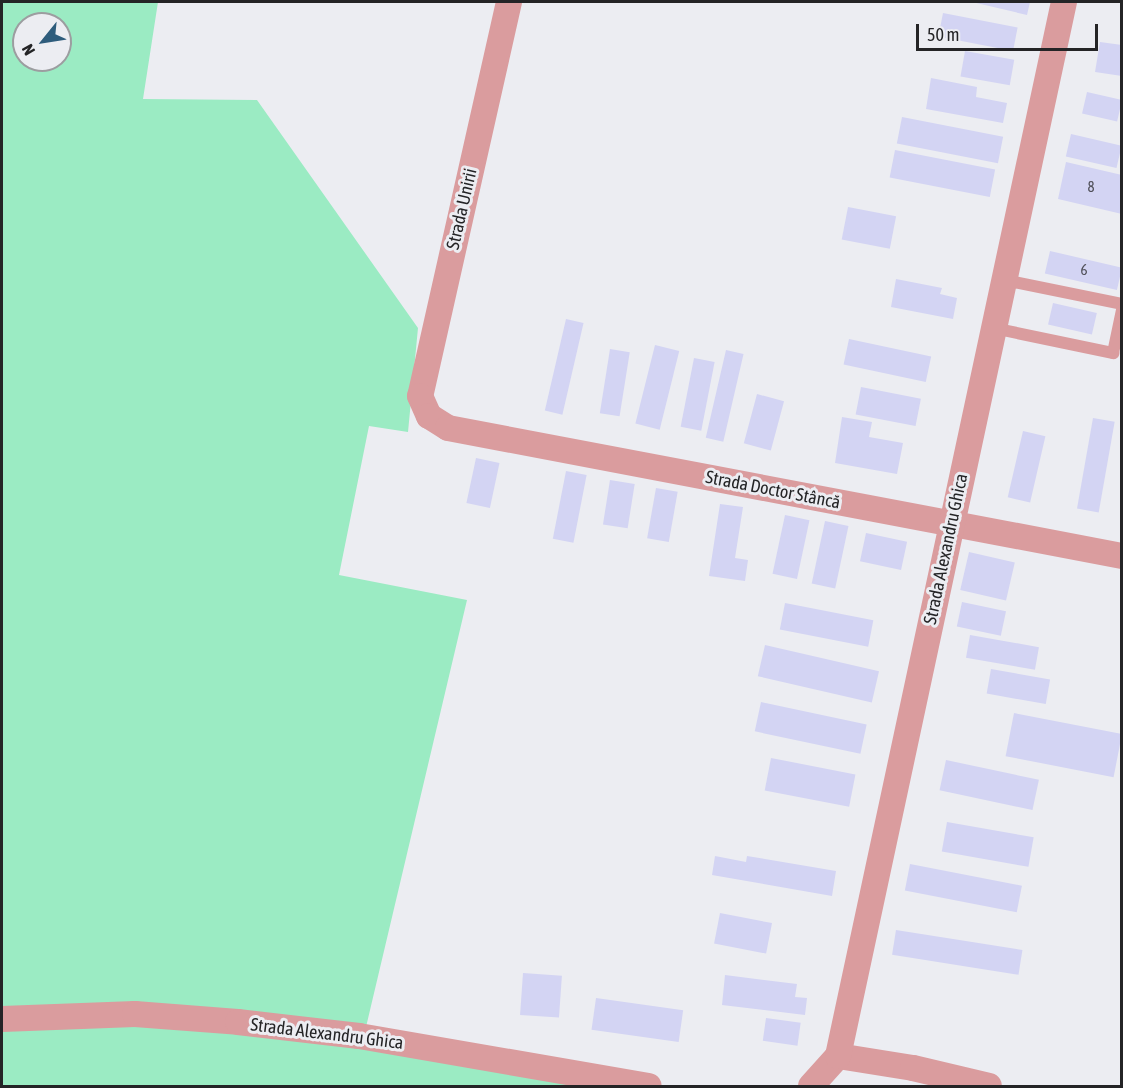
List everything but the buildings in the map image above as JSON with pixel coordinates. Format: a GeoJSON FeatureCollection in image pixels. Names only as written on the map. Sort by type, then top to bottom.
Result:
{"type":"FeatureCollection","features":[{"type":"Feature","properties":{"kind":"street","name":"Strada Unirii"},"geometry":{"type":"LineString","coordinates":[[429,416],[420,396],[508,2]]}},
{"type":"Feature","properties":{"kind":"street","name":"Strada Alexandru Ghica"},"geometry":{"type":"LineString","coordinates":[[811,1086],[838,1056],[1064,2]]}},
{"type":"Feature","properties":{"kind":"street","name":"Strada Doctor Stâncă"},"geometry":{"type":"LineString","coordinates":[[429,416],[448,428],[1122,556]]}},
{"type":"Feature","properties":{"kind":"street","name":"Strada Alexandru Ghica"},"geometry":{"type":"LineString","coordinates":[[2,1019],[135,1014],[238,1022],[359,1036],[649,1086]]}},
{"type":"Feature","properties":{"kind":"street"},"geometry":{"type":"LineString","coordinates":[[838,1056],[913,1068],[989,1086]]}},
{"type":"Feature","properties":{"kind":"lane"},"geometry":{"type":"LineString","coordinates":[[1004,280],[1122,304]]}},
{"type":"Feature","properties":{"kind":"lane"},"geometry":{"type":"LineString","coordinates":[[993,328],[1113,353],[1122,310]]}},
{"type":"Feature","properties":{"kind":"green space"},"geometry":{"type":"Polygon","coordinates":[[[2,2],[158,2],[143,99],[257,100],[418,328],[408,432],[369,426],[339,575],[467,600],[362,1044],[576,1086],[2,1086],[2,2]]]}}]}
